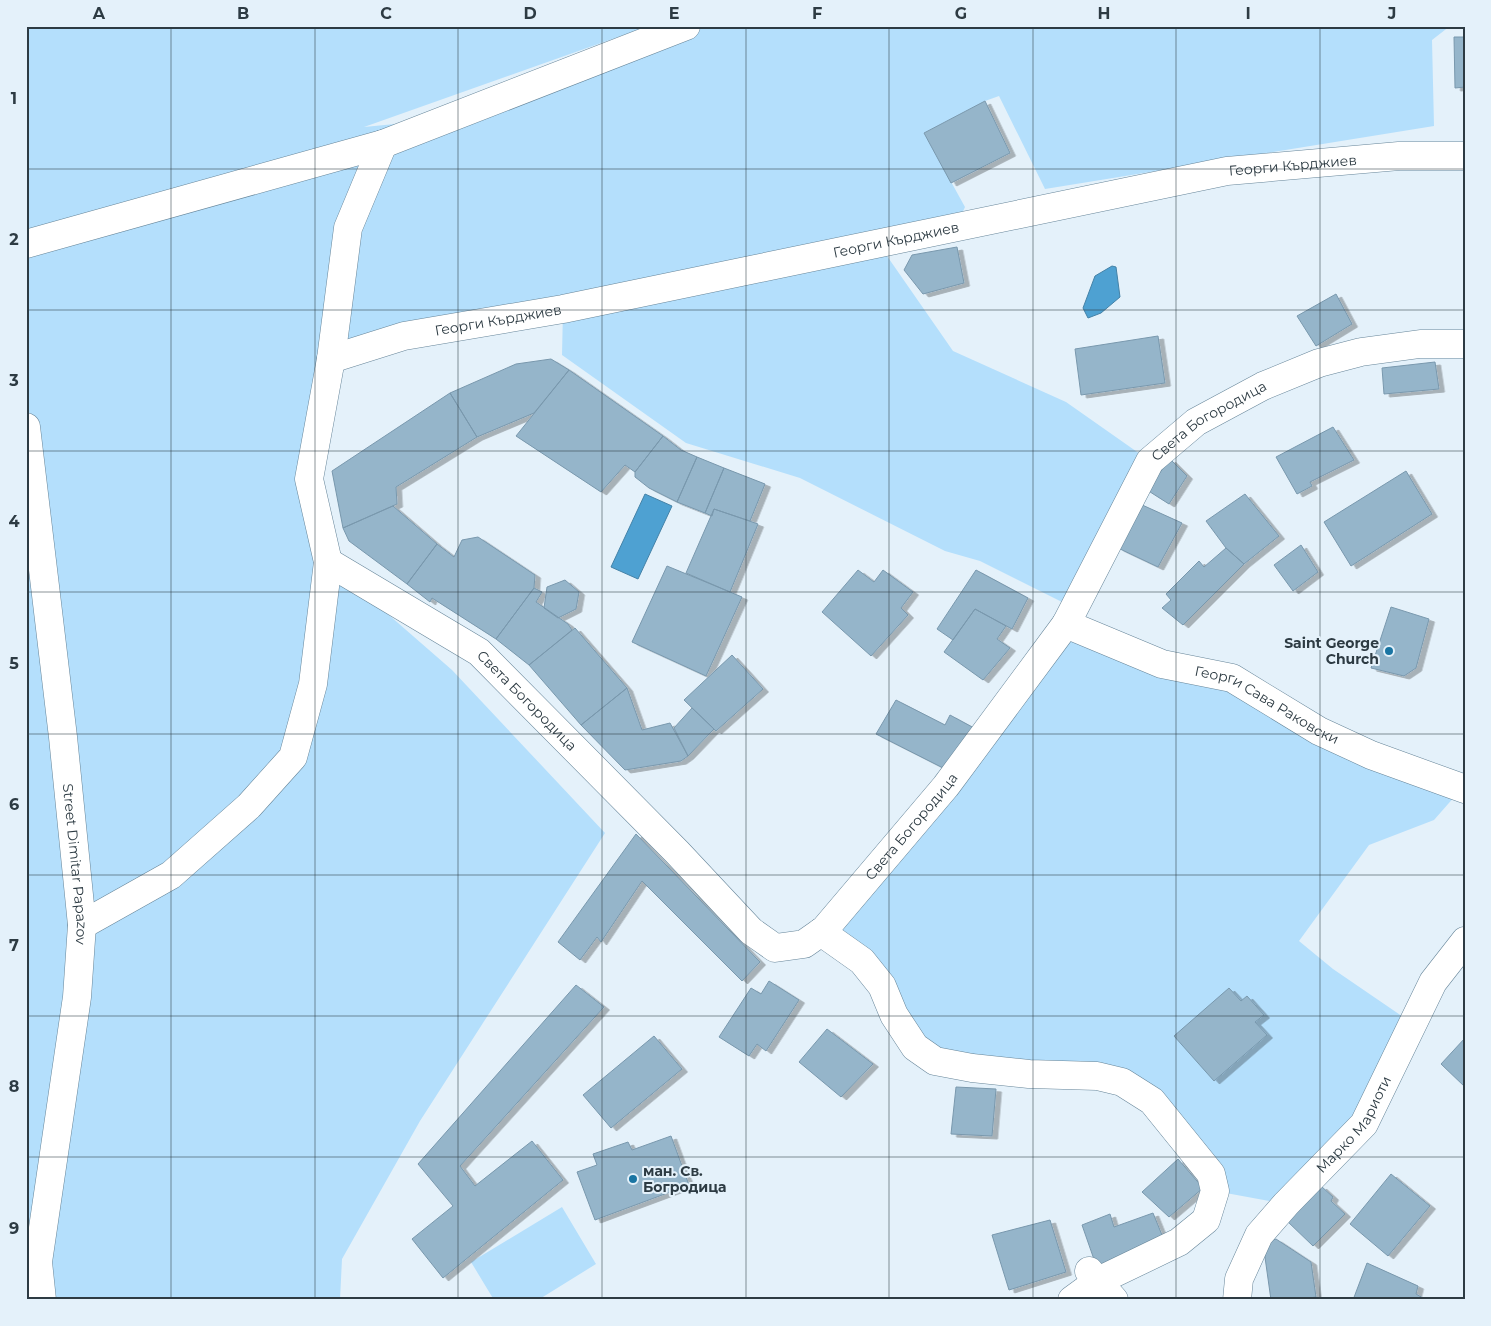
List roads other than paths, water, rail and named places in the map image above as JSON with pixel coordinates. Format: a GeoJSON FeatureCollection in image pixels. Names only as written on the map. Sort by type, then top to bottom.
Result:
{"type":"FeatureCollection","features":[{"type":"Feature","properties":{"kind":"street"},"geometry":{"type":"LineString","coordinates":[[26,244],[383,144],[686,26]]}},
{"type":"Feature","properties":{"kind":"street"},"geometry":{"type":"LineString","coordinates":[[82,925],[171,876],[249,806],[293,757],[312,684],[328,562],[310,479],[331,359],[348,228],[383,144]]}},
{"type":"Feature","properties":{"kind":"street","name":"Георги Кърджиев"},"geometry":{"type":"LineString","coordinates":[[331,359],[404,336],[563,309],[1227,171],[1399,156],[1465,156]]}},
{"type":"Feature","properties":{"kind":"street","name":"Света Богородица"},"geometry":{"type":"LineString","coordinates":[[328,562],[479,652],[677,852],[752,931],[775,948],[804,944],[820,932],[946,786],[1066,624],[1150,461],[1196,422],[1263,386],[1319,363],[1361,352],[1420,344],[1465,344]]}},
{"type":"Feature","properties":{"kind":"street","name":"Street Dimitar Papazov"},"geometry":{"type":"LineString","coordinates":[[26,427],[63,737],[82,925],[77,997],[38,1262],[42,1300]]}},
{"type":"Feature","properties":{"kind":"street","name":"Георги Сава Раковски"},"geometry":{"type":"LineString","coordinates":[[1066,624],[1162,664],[1232,678],[1319,731],[1371,755],[1465,789]]}},
{"type":"Feature","properties":{"kind":"street"},"geometry":{"type":"LineString","coordinates":[[820,932],[862,961],[882,986],[894,1014],[915,1047],[935,1061],[972,1068],[1029,1074],[1097,1076],[1122,1082],[1152,1101],[1212,1174],[1216,1191],[1206,1220],[1179,1242],[1072,1300]]}},
{"type":"Feature","properties":{"kind":"street","name":"Марко Мариоти"},"geometry":{"type":"LineString","coordinates":[[1237,1300],[1239,1279],[1259,1235],[1286,1204],[1364,1124],[1433,982],[1465,941]]}},
{"type":"Feature","properties":{"kind":"water"},"geometry":{"type":"Polygon","coordinates":[[[1112,266],[1116,267],[1120,297],[1101,313],[1088,318],[1083,308],[1095,276],[1112,266]]]}},
{"type":"Feature","properties":{"kind":"water"},"geometry":{"type":"Polygon","coordinates":[[[645,494],[672,506],[638,579],[611,567],[645,494]]]}},
{"type":"Feature","properties":{"kind":"place","name":"Saint George Church"},"geometry":{"type":"Point","coordinates":[1389,651]}},
{"type":"Feature","properties":{"kind":"place","name":"ман. Св. Богродица"},"geometry":{"type":"Point","coordinates":[633,1179]}}]}
